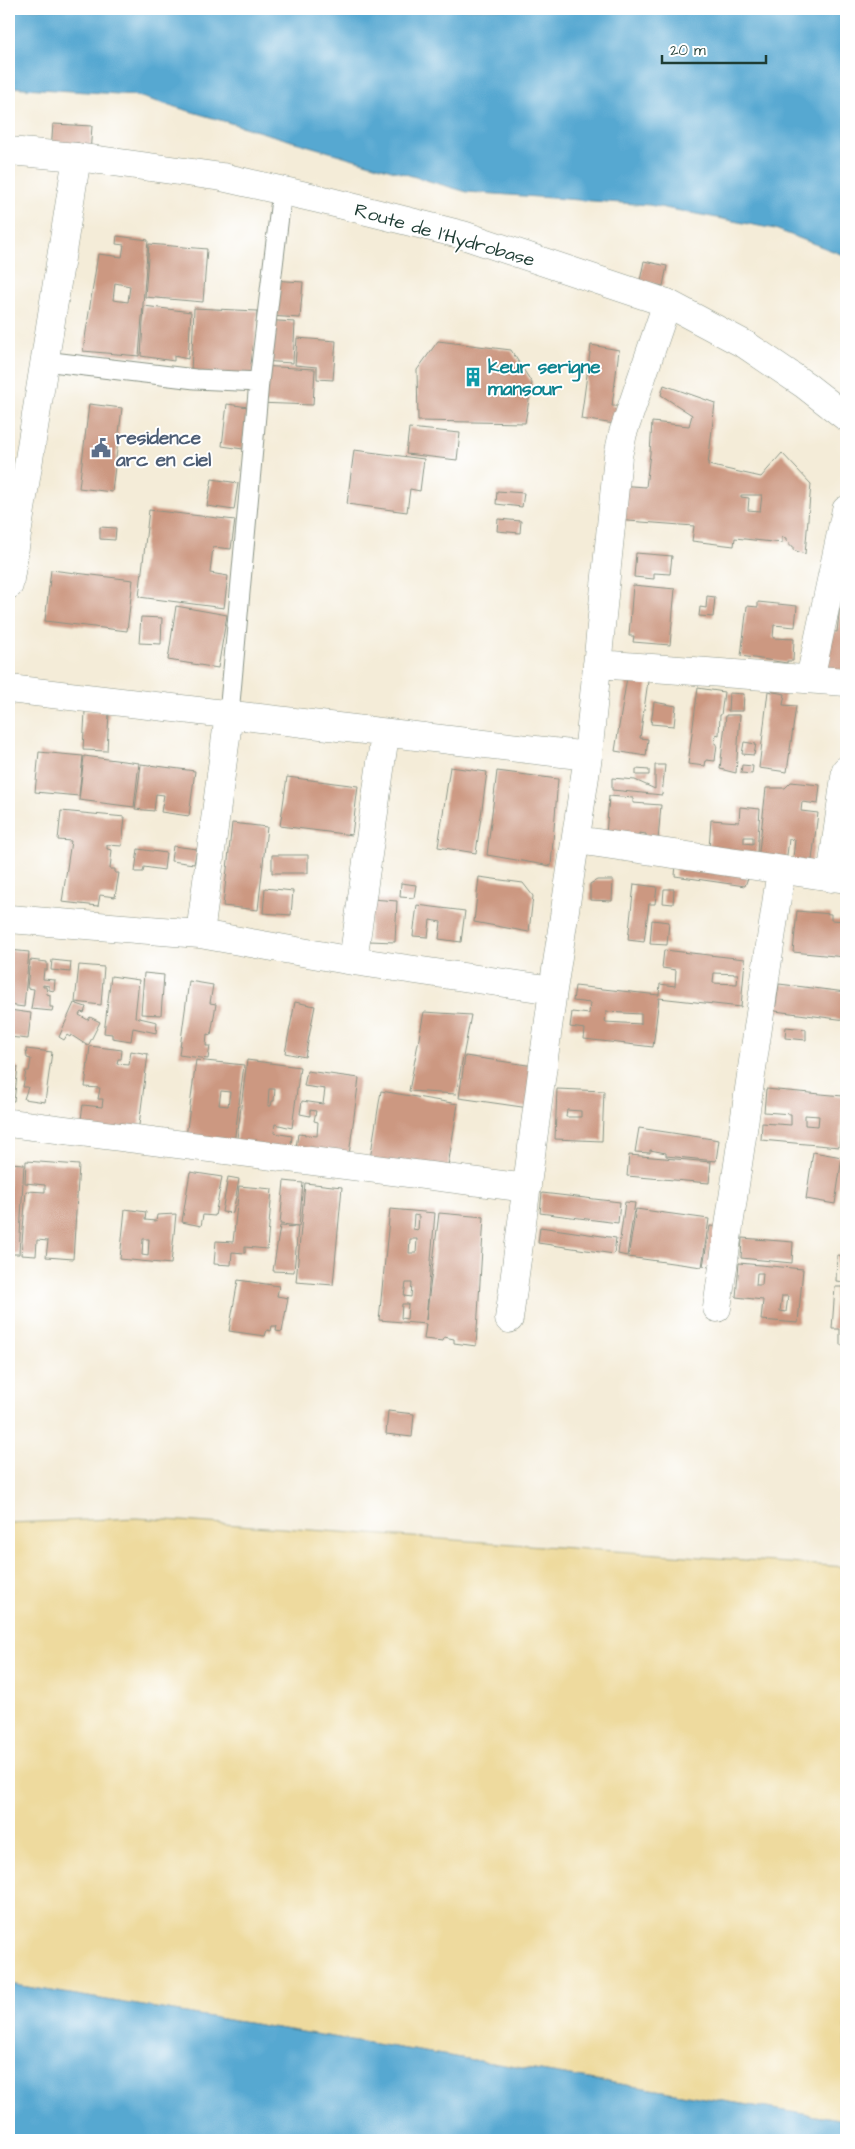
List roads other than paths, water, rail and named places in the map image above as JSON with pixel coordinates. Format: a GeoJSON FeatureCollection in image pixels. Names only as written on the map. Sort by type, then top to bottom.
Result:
{"type":"FeatureCollection","features":[{"type":"Feature","properties":{"kind":"street","name":"Route de l'Hydrobase"},"geometry":{"type":"LineString","coordinates":[[9,152],[77,157],[222,178],[463,235],[667,303],[746,345],[805,385],[846,417]]}},
{"type":"Feature","properties":{"kind":"street"},"geometry":{"type":"LineString","coordinates":[[9,585],[77,157]]}},
{"type":"Feature","properties":{"kind":"street"},"geometry":{"type":"LineString","coordinates":[[509,1319],[553,990],[577,840],[588,756],[618,456],[623,433],[667,303]]}},
{"type":"Feature","properties":{"kind":"street"},"geometry":{"type":"LineString","coordinates":[[810,679],[846,510]]}},
{"type":"Feature","properties":{"kind":"street"},"geometry":{"type":"LineString","coordinates":[[597,664],[846,682]]}},
{"type":"Feature","properties":{"kind":"street"},"geometry":{"type":"LineString","coordinates":[[9,689],[588,756]]}},
{"type":"Feature","properties":{"kind":"street"},"geometry":{"type":"LineString","coordinates":[[200,934],[229,714]]}},
{"type":"Feature","properties":{"kind":"street"},"geometry":{"type":"LineString","coordinates":[[353,961],[385,734]]}},
{"type":"Feature","properties":{"kind":"street"},"geometry":{"type":"LineString","coordinates":[[577,840],[839,879],[846,770]]}},
{"type":"Feature","properties":{"kind":"street"},"geometry":{"type":"LineString","coordinates":[[717,1308],[780,870]]}},
{"type":"Feature","properties":{"kind":"street"},"geometry":{"type":"LineString","coordinates":[[9,919],[200,934],[353,961],[553,990]]}},
{"type":"Feature","properties":{"kind":"street"},"geometry":{"type":"LineString","coordinates":[[9,1123],[527,1188]]}},
{"type":"Feature","properties":{"kind":"lane"},"geometry":{"type":"LineString","coordinates":[[229,714],[259,382],[282,191]]}},
{"type":"Feature","properties":{"kind":"lane"},"geometry":{"type":"LineString","coordinates":[[44,361],[195,379],[259,382]]}},
{"type":"Feature","properties":{"kind":"water"},"geometry":{"type":"Polygon","coordinates":[[[9,9],[846,9],[846,256],[775,229],[649,205],[467,192],[134,95],[9,87],[9,9]]]}},
{"type":"Feature","properties":{"kind":"water"},"geometry":{"type":"Polygon","coordinates":[[[9,1984],[846,2121],[846,2140],[9,2140],[9,1984]]]}},
{"type":"Feature","properties":{"kind":"place","name":"keur serigne mansour"},"geometry":{"type":"Point","coordinates":[473,377]}},
{"type":"Feature","properties":{"kind":"place","name":"residence arc en ciel"},"geometry":{"type":"Point","coordinates":[101,448]}}]}
